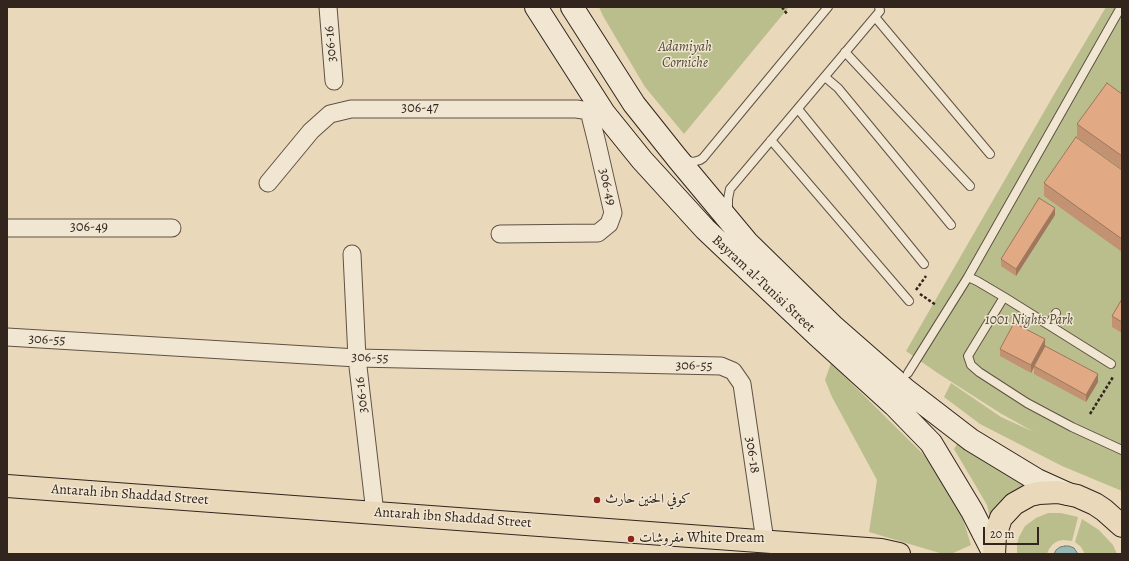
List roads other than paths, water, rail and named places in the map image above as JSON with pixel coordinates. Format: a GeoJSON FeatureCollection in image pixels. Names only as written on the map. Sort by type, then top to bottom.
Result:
{"type":"FeatureCollection","features":[{"type":"Feature","properties":{"kind":"main road","name":"Antarah ibn Shaddad Street"},"geometry":{"type":"LineString","coordinates":[[7,486],[765,541],[881,550],[899,554]]}},
{"type":"Feature","properties":{"kind":"main road"},"geometry":{"type":"LineString","coordinates":[[994,554],[995,536],[1001,518],[1014,504],[1030,495],[1039,493],[1054,492],[1077,497],[1104,510],[1122,526]]}},
{"type":"Feature","properties":{"kind":"main road","name":"Bayram al-Tunisi Street"},"geometry":{"type":"LineString","coordinates":[[1077,497],[1122,509]]}},
{"type":"Feature","properties":{"kind":"street","name":"306-16"},"geometry":{"type":"LineString","coordinates":[[328,7],[334,82]]}},
{"type":"Feature","properties":{"kind":"street","name":"Bayram al-Tunisi Street"},"geometry":{"type":"LineString","coordinates":[[536,7],[596,112],[705,229],[817,335],[894,405],[931,443],[972,512],[994,554]]}},
{"type":"Feature","properties":{"kind":"street","name":"Bayram al-Tunisi Street"},"geometry":{"type":"LineString","coordinates":[[572,7],[634,104],[676,158],[747,242],[834,327],[906,390],[971,440],[1037,480],[1077,497]]}},
{"type":"Feature","properties":{"kind":"street","name":"306-47"},"geometry":{"type":"LineString","coordinates":[[268,183],[311,131],[330,114],[351,109],[576,109],[596,112]]}},
{"type":"Feature","properties":{"kind":"street","name":"306-49"},"geometry":{"type":"LineString","coordinates":[[500,234],[598,233],[609,224],[613,213],[597,143],[596,112]]}},
{"type":"Feature","properties":{"kind":"street","name":"306-49"},"geometry":{"type":"LineString","coordinates":[[7,228],[172,228]]}},
{"type":"Feature","properties":{"kind":"street","name":"306-16"},"geometry":{"type":"LineString","coordinates":[[352,254],[357,358],[375,513]]}},
{"type":"Feature","properties":{"kind":"street","name":"306-55"},"geometry":{"type":"LineString","coordinates":[[7,337],[357,358],[721,366],[733,371]]}},
{"type":"Feature","properties":{"kind":"street","name":"306-18"},"geometry":{"type":"LineString","coordinates":[[733,371],[742,384],[765,541]]}},
{"type":"Feature","properties":{"kind":"lane"},"geometry":{"type":"LineString","coordinates":[[676,158],[692,162],[703,158],[828,7]]}},
{"type":"Feature","properties":{"kind":"lane"},"geometry":{"type":"LineString","coordinates":[[729,221],[727,205],[730,188],[880,11],[879,7]]}},
{"type":"Feature","properties":{"kind":"lane"},"geometry":{"type":"LineString","coordinates":[[908,373],[968,277],[1121,7]]}},
{"type":"Feature","properties":{"kind":"lane"},"geometry":{"type":"LineString","coordinates":[[875,17],[990,154]]}},
{"type":"Feature","properties":{"kind":"lane"},"geometry":{"type":"LineString","coordinates":[[845,52],[970,186]]}},
{"type":"Feature","properties":{"kind":"lane"},"geometry":{"type":"LineString","coordinates":[[825,77],[838,88],[951,225]]}},
{"type":"Feature","properties":{"kind":"lane"},"geometry":{"type":"LineString","coordinates":[[798,109],[924,264]]}},
{"type":"Feature","properties":{"kind":"lane"},"geometry":{"type":"LineString","coordinates":[[771,140],[909,301]]}},
{"type":"Feature","properties":{"kind":"lane"},"geometry":{"type":"LineString","coordinates":[[968,277],[1004,297],[1111,364]]}},
{"type":"Feature","properties":{"kind":"lane"},"geometry":{"type":"LineString","coordinates":[[1004,297],[968,356],[971,365],[979,372],[1027,403],[1072,427],[1122,450]]}},
{"type":"Feature","properties":{"kind":"lane"},"geometry":{"type":"LineString","coordinates":[[1049,325],[1056,313]]}},
{"type":"Feature","properties":{"kind":"water"},"geometry":{"type":"Polygon","coordinates":[[[1065,546],[1074,548],[1078,554],[1054,554],[1060,547],[1065,546]]]}},
{"type":"Feature","properties":{"kind":"place","name":"كوفي الحنين حارث"},"geometry":{"type":"Point","coordinates":[597,500]}},
{"type":"Feature","properties":{"kind":"place","name":"مفروشات White Dream"},"geometry":{"type":"Point","coordinates":[631,539]}},
{"type":"Feature","properties":{"kind":"park label","name":"Adamiyah Corniche"},"geometry":{"type":"Point","coordinates":[685,56]}},
{"type":"Feature","properties":{"kind":"park label","name":"1001 Nights Park"},"geometry":{"type":"Point","coordinates":[1029,321]}}]}
